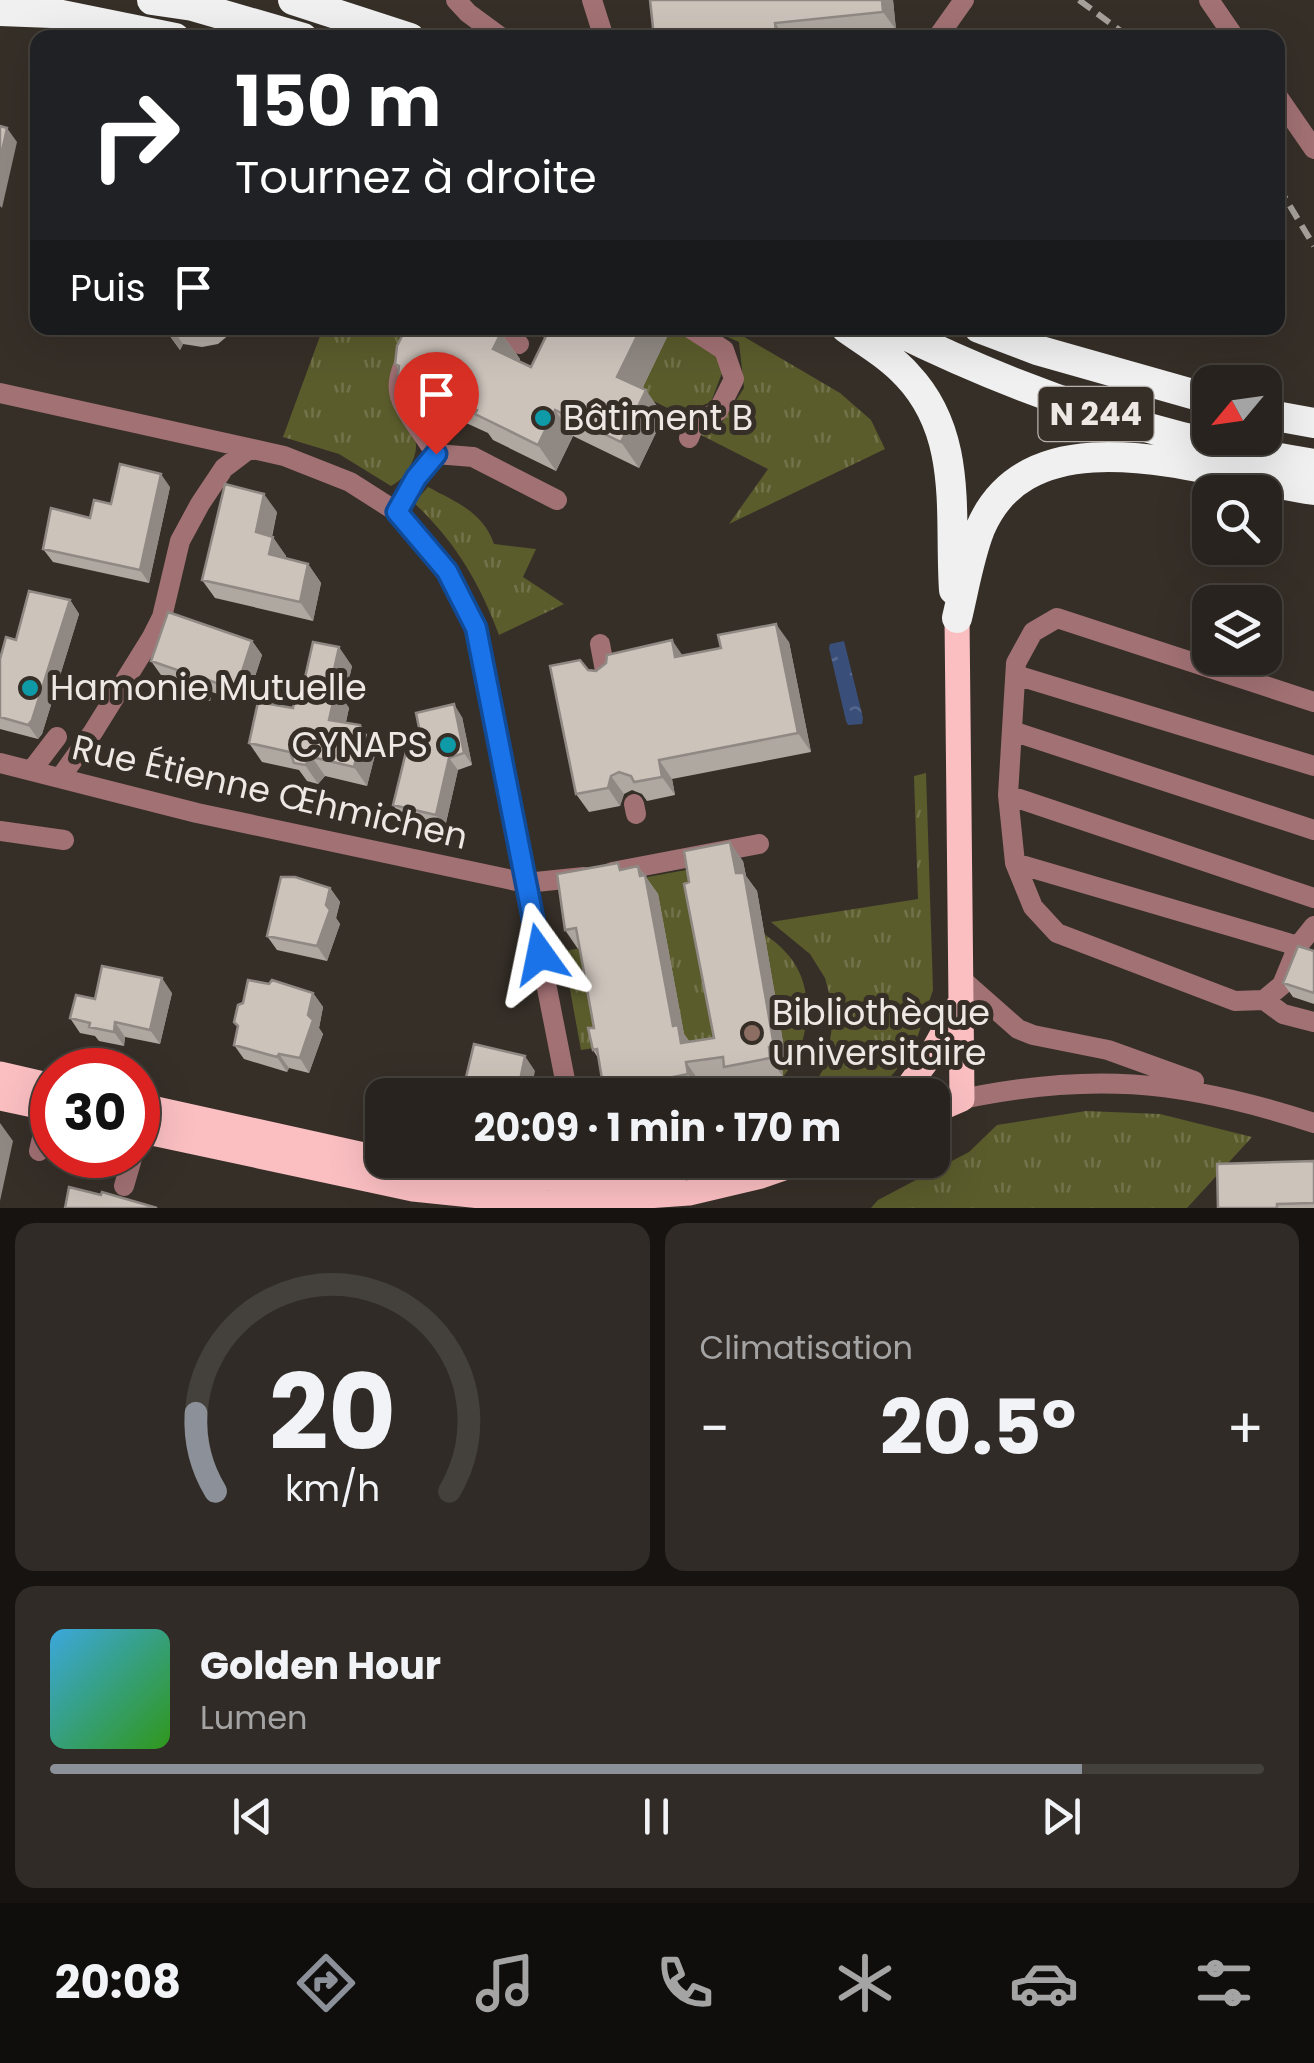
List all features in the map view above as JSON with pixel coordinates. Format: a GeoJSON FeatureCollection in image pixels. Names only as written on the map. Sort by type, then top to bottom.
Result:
{"type":"FeatureCollection","features":[{"type":"Feature","properties":{"kind":"highway"},"geometry":{"type":"LineString","coordinates":[[152,0],[193,6],[276,30]]}},
{"type":"Feature","properties":{"kind":"highway"},"geometry":{"type":"LineString","coordinates":[[294,0],[386,30]]}},
{"type":"Feature","properties":{"kind":"highway"},"geometry":{"type":"LineString","coordinates":[[0,11],[52,12],[137,30]]}},
{"type":"Feature","properties":{"kind":"highway"},"geometry":{"type":"LineString","coordinates":[[855,335],[906,374],[933,410],[944,436],[951,473],[956,618]]}},
{"type":"Feature","properties":{"kind":"highway","name":"N 244"},"geometry":{"type":"LineString","coordinates":[[906,335],[1074,407],[1189,440],[1314,464]]}},
{"type":"Feature","properties":{"kind":"highway","name":"N 244"},"geometry":{"type":"LineString","coordinates":[[997,335],[1036,350],[1192,394]]}},
{"type":"Feature","properties":{"kind":"highway","name":"N 244"},"geometry":{"type":"LineString","coordinates":[[1010,335],[1036,350]]}},
{"type":"Feature","properties":{"kind":"highway"},"geometry":{"type":"LineString","coordinates":[[1282,417],[1314,422]]}},
{"type":"Feature","properties":{"kind":"highway"},"geometry":{"type":"LineString","coordinates":[[956,618],[980,529],[988,515],[1020,479],[1047,465],[1087,456],[1146,459],[1314,490]]}},
{"type":"Feature","properties":{"kind":"main road"},"geometry":{"type":"LineString","coordinates":[[950,1103],[962,1099],[956,618]]}},
{"type":"Feature","properties":{"kind":"main road"},"geometry":{"type":"LineString","coordinates":[[914,1078],[958,1006]]}},
{"type":"Feature","properties":{"kind":"main road"},"geometry":{"type":"LineString","coordinates":[[0,1074],[30,1090]]}},
{"type":"Feature","properties":{"kind":"main road"},"geometry":{"type":"LineString","coordinates":[[0,1098],[30,1100]]}},
{"type":"Feature","properties":{"kind":"main road"},"geometry":{"type":"LineString","coordinates":[[160,1135],[365,1158]]}},
{"type":"Feature","properties":{"kind":"main road"},"geometry":{"type":"LineString","coordinates":[[160,1136],[365,1170]]}},
{"type":"Feature","properties":{"kind":"main road"},"geometry":{"type":"LineString","coordinates":[[544,1178],[714,1188],[747,1178]]}},
{"type":"Feature","properties":{"kind":"street"},"geometry":{"type":"LineString","coordinates":[[456,0],[492,30]]}},
{"type":"Feature","properties":{"kind":"street"},"geometry":{"type":"LineString","coordinates":[[592,0],[601,30]]}},
{"type":"Feature","properties":{"kind":"street"},"geometry":{"type":"LineString","coordinates":[[943,30],[964,0]]}},
{"type":"Feature","properties":{"kind":"street"},"geometry":{"type":"LineString","coordinates":[[1209,0],[1230,30]]}},
{"type":"Feature","properties":{"kind":"street"},"geometry":{"type":"LineString","coordinates":[[1285,107],[1314,149]]}},
{"type":"Feature","properties":{"kind":"street"},"geometry":{"type":"LineString","coordinates":[[417,335],[397,374],[396,391],[436,454]]}},
{"type":"Feature","properties":{"kind":"street"},"geometry":{"type":"LineString","coordinates":[[499,335],[518,344]]}},
{"type":"Feature","properties":{"kind":"street"},"geometry":{"type":"LineString","coordinates":[[689,438],[694,425],[718,411],[734,380],[724,350],[701,335]]}},
{"type":"Feature","properties":{"kind":"street"},"geometry":{"type":"LineString","coordinates":[[0,393],[284,456],[350,482],[397,512],[447,571],[476,628],[565,1078]]}},
{"type":"Feature","properties":{"kind":"street"},"geometry":{"type":"LineString","coordinates":[[60,778],[94,732],[152,638],[162,617],[180,542],[200,504],[224,468],[249,449]]}},
{"type":"Feature","properties":{"kind":"street"},"geometry":{"type":"LineString","coordinates":[[436,454],[473,457],[557,500]]}},
{"type":"Feature","properties":{"kind":"street"},"geometry":{"type":"LineString","coordinates":[[397,512],[416,478],[436,454]]}},
{"type":"Feature","properties":{"kind":"street"},"geometry":{"type":"LineString","coordinates":[[1314,702],[1057,618],[1033,632],[1016,662],[1008,795],[1015,863],[1033,907],[1057,933],[1235,1001],[1264,1000],[1282,985],[1298,946],[1314,926]]}},
{"type":"Feature","properties":{"kind":"street"},"geometry":{"type":"LineString","coordinates":[[600,644],[606,676]]}},
{"type":"Feature","properties":{"kind":"street"},"geometry":{"type":"LineString","coordinates":[[1016,675],[1314,766]]}},
{"type":"Feature","properties":{"kind":"street"},"geometry":{"type":"LineString","coordinates":[[1012,731],[1314,830]]}},
{"type":"Feature","properties":{"kind":"street"},"geometry":{"type":"LineString","coordinates":[[31,771],[56,737]]}},
{"type":"Feature","properties":{"kind":"street","name":"Rue Étienne Œhmichen"},"geometry":{"type":"LineString","coordinates":[[0,763],[197,813],[526,883],[570,880],[760,844]]}},
{"type":"Feature","properties":{"kind":"street"},"geometry":{"type":"LineString","coordinates":[[1008,795],[1314,898]]}},
{"type":"Feature","properties":{"kind":"street"},"geometry":{"type":"LineString","coordinates":[[0,831],[64,840]]}},
{"type":"Feature","properties":{"kind":"street"},"geometry":{"type":"LineString","coordinates":[[1015,863],[1298,946]]}},
{"type":"Feature","properties":{"kind":"street"},"geometry":{"type":"LineString","coordinates":[[959,977],[1018,1028],[1044,1038],[1108,1050],[1314,1123]]}},
{"type":"Feature","properties":{"kind":"street"},"geometry":{"type":"LineString","coordinates":[[1264,1000],[1283,1014],[1314,1022]]}},
{"type":"Feature","properties":{"kind":"street"},"geometry":{"type":"LineString","coordinates":[[962,1099],[1078,1082],[1175,1087],[1266,1107]]}},
{"type":"Feature","properties":{"kind":"street"},"geometry":{"type":"LineString","coordinates":[[124,1186],[126,1178]]}},
{"type":"Feature","properties":{"kind":"green space"},"geometry":{"type":"Polygon","coordinates":[[[320,335],[408,335],[390,380],[394,398],[413,432],[416,451],[398,481],[391,486],[339,454],[283,437],[320,335]]]}},
{"type":"Feature","properties":{"kind":"green space"},"geometry":{"type":"Polygon","coordinates":[[[668,335],[687,335],[714,349],[722,373],[711,402],[680,414],[616,383],[644,384],[668,335]]]}},
{"type":"Feature","properties":{"kind":"green space"},"geometry":{"type":"Polygon","coordinates":[[[724,335],[741,335],[840,393],[871,420],[885,449],[729,524],[768,469],[699,434],[702,429],[719,427],[744,388],[739,342],[724,335]]]}},
{"type":"Feature","properties":{"kind":"green space"},"geometry":{"type":"Polygon","coordinates":[[[428,487],[476,516],[494,544],[536,549],[523,577],[564,604],[499,635],[464,563],[414,503],[428,487]]]}},
{"type":"Feature","properties":{"kind":"green space"},"geometry":{"type":"Polygon","coordinates":[[[926,773],[933,990],[913,1050],[890,1078],[818,1078],[827,1063],[834,1012],[825,978],[810,954],[771,922],[918,899],[914,776],[926,773]]]}},
{"type":"Feature","properties":{"kind":"green space"},"geometry":{"type":"Polygon","coordinates":[[[697,868],[727,1056],[686,1044],[631,880],[697,868]]]}},
{"type":"Feature","properties":{"kind":"green space"},"geometry":{"type":"Polygon","coordinates":[[[764,934],[785,951],[800,974],[807,1006],[802,1040],[781,1078],[718,1078],[787,1064],[764,934]]]}},
{"type":"Feature","properties":{"kind":"green space"},"geometry":{"type":"Polygon","coordinates":[[[589,947],[607,1046],[581,1050],[563,951],[589,947]]]}},
{"type":"Feature","properties":{"kind":"green space"},"geometry":{"type":"Polygon","coordinates":[[[1086,1111],[1160,1114],[1252,1137],[1187,1208],[871,1208],[878,1200],[920,1178],[950,1178],[950,1162],[969,1152],[997,1125],[1086,1111]]]}},
{"type":"Feature","properties":{"kind":"water"},"geometry":{"type":"Polygon","coordinates":[[[844,641],[862,724],[848,725],[846,721],[829,648],[830,644],[844,641]]]}},
{"type":"Feature","properties":{"kind":"building"},"geometry":{"type":"Polygon","coordinates":[[[650,0],[882,0],[883,12],[775,23],[776,30],[653,30],[650,0]]]}},
{"type":"Feature","properties":{"kind":"building"},"geometry":{"type":"Polygon","coordinates":[[[0,126],[7,128],[0,160],[0,126]]]}},
{"type":"Feature","properties":{"kind":"building"},"geometry":{"type":"Polygon","coordinates":[[[402,335],[500,335],[493,349],[531,367],[547,335],[638,335],[617,377],[646,390],[621,442],[555,410],[538,445],[475,414],[477,410],[398,374],[397,346],[402,335]]]}},
{"type":"Feature","properties":{"kind":"building"},"geometry":{"type":"Polygon","coordinates":[[[120,464],[161,474],[140,570],[43,549],[51,508],[90,518],[94,500],[111,504],[120,464]]]}},
{"type":"Feature","properties":{"kind":"building"},"geometry":{"type":"Polygon","coordinates":[[[225,484],[264,494],[256,532],[273,537],[269,554],[308,564],[300,602],[202,580],[225,484]]]}},
{"type":"Feature","properties":{"kind":"building","name":"Hamonie Mutuelle"},"geometry":{"type":"Polygon","coordinates":[[[29,591],[70,600],[28,725],[0,717],[0,659],[6,637],[16,640],[29,591]]]}},
{"type":"Feature","properties":{"kind":"building"},"geometry":{"type":"Polygon","coordinates":[[[168,612],[252,641],[236,690],[203,678],[200,687],[183,681],[186,673],[151,661],[168,612]]]}},
{"type":"Feature","properties":{"kind":"building"},"geometry":{"type":"Polygon","coordinates":[[[776,624],[798,733],[659,760],[662,777],[634,782],[631,776],[619,772],[611,776],[608,788],[576,794],[550,666],[580,660],[588,670],[596,671],[606,663],[607,655],[672,640],[675,657],[721,648],[718,635],[776,624]]]}},
{"type":"Feature","properties":{"kind":"building"},"geometry":{"type":"Polygon","coordinates":[[[313,642],[339,647],[330,688],[336,689],[329,720],[360,725],[362,733],[354,767],[312,757],[305,765],[294,763],[290,752],[249,743],[258,702],[293,708],[313,642]]]}},
{"type":"Feature","properties":{"kind":"building"},"geometry":{"type":"Polygon","coordinates":[[[454,704],[464,753],[449,758],[436,815],[393,805],[407,748],[424,752],[416,713],[454,704]]]}},
{"type":"Feature","properties":{"kind":"building"},"geometry":{"type":"Polygon","coordinates":[[[730,842],[736,873],[744,873],[774,1046],[769,1047],[770,1058],[724,1067],[723,1057],[686,1062],[688,1074],[668,1078],[602,1078],[597,1049],[593,1050],[588,1028],[594,1028],[576,928],[565,930],[557,874],[618,863],[620,870],[638,866],[640,876],[645,875],[673,1026],[678,1025],[681,1043],[714,1038],[684,884],[689,882],[684,851],[730,842]]]}},
{"type":"Feature","properties":{"kind":"building"},"geometry":{"type":"Polygon","coordinates":[[[281,877],[295,877],[330,888],[326,905],[330,910],[317,946],[267,936],[281,877]]]}},
{"type":"Feature","properties":{"kind":"building"},"geometry":{"type":"Polygon","coordinates":[[[1298,946],[1314,951],[1314,993],[1283,983],[1298,946]]]}},
{"type":"Feature","properties":{"kind":"building"},"geometry":{"type":"Polygon","coordinates":[[[102,966],[162,978],[150,1030],[115,1022],[114,1032],[70,1018],[76,995],[95,999],[102,966]]]}},
{"type":"Feature","properties":{"kind":"building"},"geometry":{"type":"Polygon","coordinates":[[[248,980],[269,984],[272,980],[313,993],[308,1015],[313,1020],[300,1058],[279,1054],[277,1057],[234,1045],[238,1026],[234,1022],[248,980]]]}},
{"type":"Feature","properties":{"kind":"building"},"geometry":{"type":"Polygon","coordinates":[[[474,1044],[525,1056],[520,1078],[466,1078],[474,1044]]]}},
{"type":"Feature","properties":{"kind":"building"},"geometry":{"type":"Polygon","coordinates":[[[1314,1161],[1314,1203],[1277,1204],[1277,1208],[1218,1208],[1217,1164],[1314,1161]]]}},
{"type":"Feature","properties":{"kind":"building"},"geometry":{"type":"Polygon","coordinates":[[[69,1187],[101,1195],[102,1192],[157,1208],[65,1208],[69,1187]]]}},
{"type":"Feature","properties":{"kind":"railway"},"geometry":{"type":"LineString","coordinates":[[1079,0],[1119,30]]}},
{"type":"Feature","properties":{"kind":"railway"},"geometry":{"type":"LineString","coordinates":[[1285,198],[1314,246]]}},
{"type":"Feature","properties":{"kind":"place","name":"Bâtiment B"},"geometry":{"type":"Point","coordinates":[543,418]}},
{"type":"Feature","properties":{"kind":"place","name":"Hamonie Mutuelle"},"geometry":{"type":"Point","coordinates":[30,688]}},
{"type":"Feature","properties":{"kind":"place","name":"CYNAPS"},"geometry":{"type":"Point","coordinates":[448,745]}},
{"type":"Feature","properties":{"kind":"place","name":"Bibliothèque universitaire"},"geometry":{"type":"Point","coordinates":[752,1033]}},
{"type":"Feature","properties":{"kind":"route"},"geometry":{"type":"LineString","coordinates":[[436,454],[416,478],[397,512],[447,571],[476,628],[540,954]]}}]}
